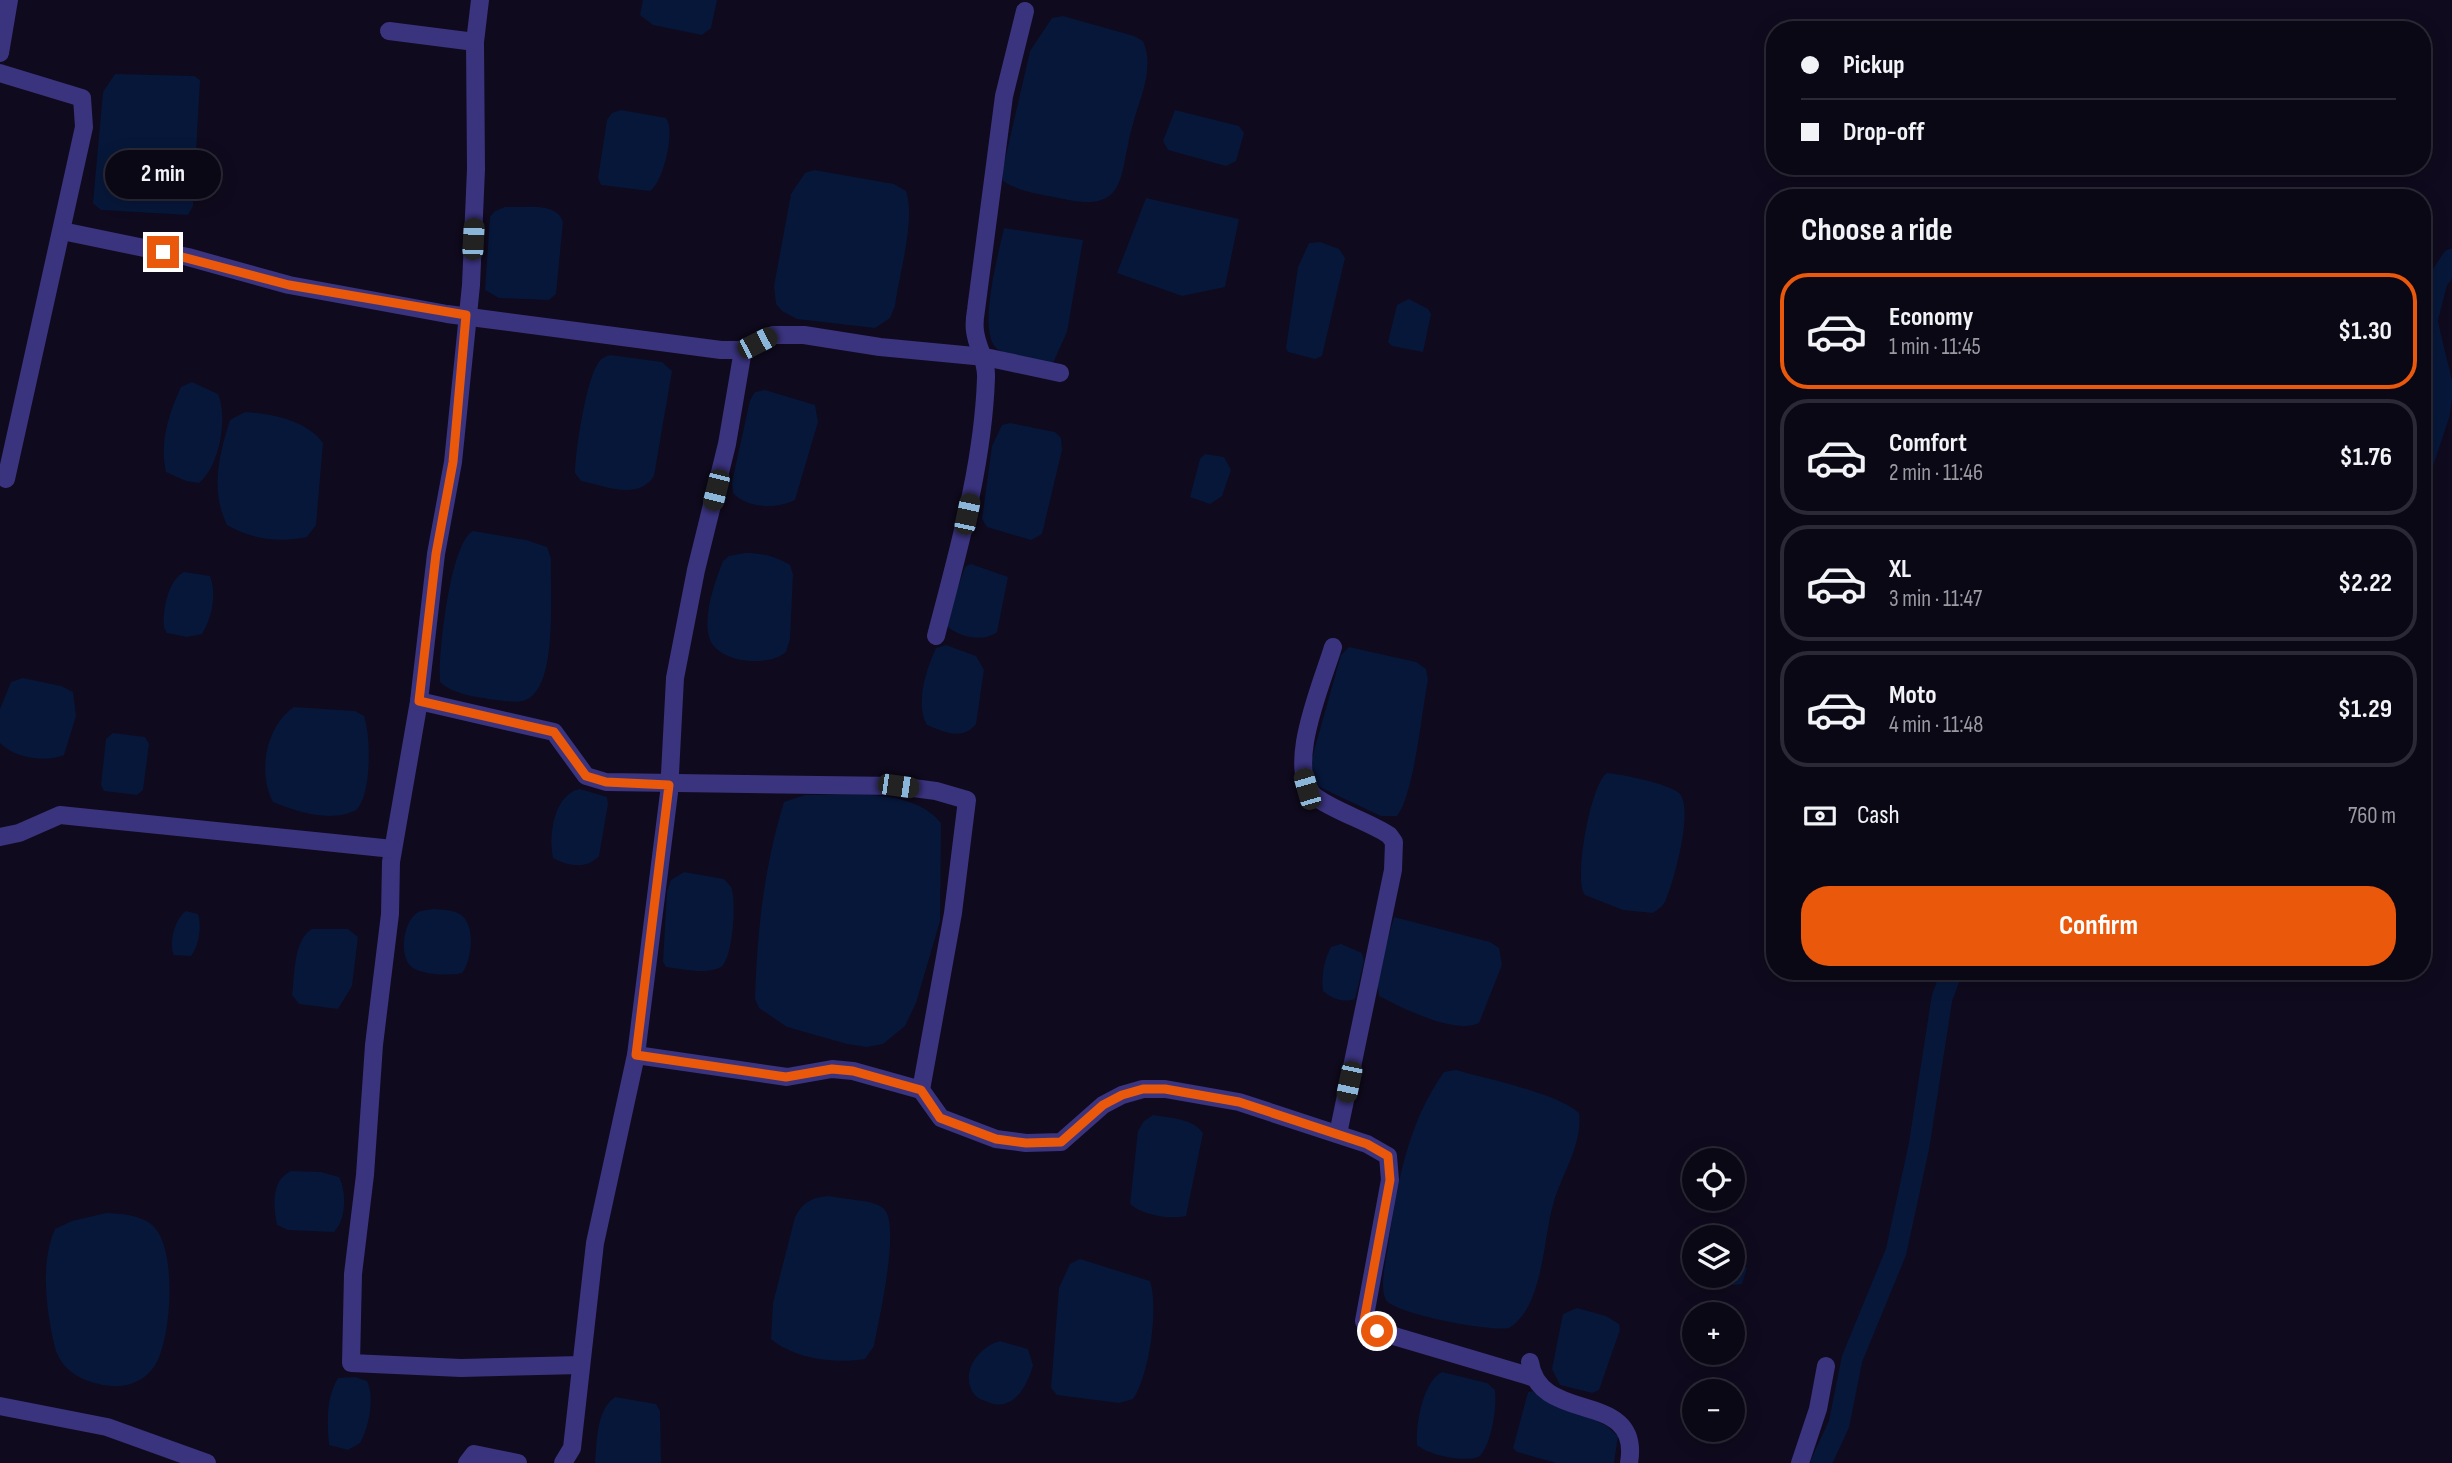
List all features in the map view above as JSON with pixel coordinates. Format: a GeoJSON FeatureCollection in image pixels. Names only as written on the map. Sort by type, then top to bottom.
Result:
{"type":"FeatureCollection","features":[{"type":"Feature","properties":{"kind":"street"},"geometry":{"type":"LineString","coordinates":[[0,53],[9,0]]}},
{"type":"Feature","properties":{"kind":"street"},"geometry":{"type":"LineString","coordinates":[[480,0],[475,42],[477,169],[471,285],[453,462],[436,554],[419,701],[393,849],[390,914],[374,1045],[365,1175],[353,1274],[351,1363],[460,1368],[581,1365]]}},
{"type":"Feature","properties":{"kind":"street"},"geometry":{"type":"LineString","coordinates":[[936,636],[977,462],[986,376],[985,357],[975,332],[976,310],[1004,96],[1025,11]]}},
{"type":"Feature","properties":{"kind":"street"},"geometry":{"type":"LineString","coordinates":[[389,31],[475,42]]}},
{"type":"Feature","properties":{"kind":"street"},"geometry":{"type":"LineString","coordinates":[[0,73],[82,99],[84,127],[6,479]]}},
{"type":"Feature","properties":{"kind":"street"},"geometry":{"type":"LineString","coordinates":[[62,231],[188,257],[289,285],[466,315],[687,346],[743,350],[773,335],[794,335],[985,357],[1060,373]]}},
{"type":"Feature","properties":{"kind":"street"},"geometry":{"type":"LineString","coordinates":[[563,1463],[572,1448],[595,1243],[636,1055],[669,785],[675,678],[696,570],[727,444],[743,350]]}},
{"type":"Feature","properties":{"kind":"street"},"geometry":{"type":"LineString","coordinates":[[1333,647],[1303,746],[1301,769],[1307,789],[1318,799],[1389,835],[1394,842],[1393,870],[1338,1134]]}},
{"type":"Feature","properties":{"kind":"street"},"geometry":{"type":"LineString","coordinates":[[419,701],[554,732],[586,776],[606,782],[669,785],[898,786],[936,791],[967,800],[953,913],[921,1090]]}},
{"type":"Feature","properties":{"kind":"street"},"geometry":{"type":"LineString","coordinates":[[0,837],[19,833],[61,815],[393,849]]}},
{"type":"Feature","properties":{"kind":"street"},"geometry":{"type":"LineString","coordinates":[[636,1055],[786,1077],[832,1069],[853,1071],[921,1090],[940,1118],[996,1139],[1026,1143],[1061,1142],[1103,1105],[1122,1095],[1154,1089],[1239,1102],[1338,1134],[1388,1156],[1390,1180],[1364,1321],[1377,1331],[1531,1369],[1552,1396],[1609,1417],[1624,1426],[1632,1447],[1629,1463]]}},
{"type":"Feature","properties":{"kind":"street"},"geometry":{"type":"LineString","coordinates":[[1800,1463],[1818,1409],[1826,1366]]}},
{"type":"Feature","properties":{"kind":"street"},"geometry":{"type":"LineString","coordinates":[[0,1406],[107,1427],[207,1463]]}},
{"type":"Feature","properties":{"kind":"street"},"geometry":{"type":"LineString","coordinates":[[467,1463],[474,1454],[519,1463]]}},
{"type":"Feature","properties":{"kind":"water"},"geometry":{"type":"Polygon","coordinates":[[[643,0],[717,0],[711,28],[702,35],[653,25],[640,15],[643,0]]]}},
{"type":"Feature","properties":{"kind":"water"},"geometry":{"type":"Polygon","coordinates":[[[1063,16],[1134,36],[1143,41],[1146,51],[1145,83],[1122,175],[1110,196],[1098,201],[1082,202],[1037,194],[1003,181],[1003,168],[1030,51],[1052,18],[1063,16]]]}},
{"type":"Feature","properties":{"kind":"water"},"geometry":{"type":"Polygon","coordinates":[[[115,74],[194,76],[200,80],[193,206],[188,215],[101,210],[93,203],[103,92],[115,74]]]}},
{"type":"Feature","properties":{"kind":"water"},"geometry":{"type":"Polygon","coordinates":[[[621,110],[666,118],[669,124],[667,156],[659,178],[650,191],[601,185],[598,178],[607,120],[612,113],[621,110]]]}},
{"type":"Feature","properties":{"kind":"water"},"geometry":{"type":"Polygon","coordinates":[[[1175,110],[1239,126],[1244,133],[1236,161],[1226,166],[1168,150],[1163,141],[1175,110]]]}},
{"type":"Feature","properties":{"kind":"water"},"geometry":{"type":"Polygon","coordinates":[[[814,170],[894,184],[906,191],[909,202],[908,231],[895,306],[890,318],[875,328],[797,319],[782,311],[776,304],[774,286],[791,194],[805,173],[814,170]]]}},
{"type":"Feature","properties":{"kind":"water"},"geometry":{"type":"Polygon","coordinates":[[[1146,198],[1239,219],[1225,287],[1182,296],[1117,273],[1146,198]]]}},
{"type":"Feature","properties":{"kind":"water"},"geometry":{"type":"Polygon","coordinates":[[[505,207],[547,208],[560,215],[563,222],[556,294],[549,300],[499,298],[485,290],[490,217],[495,211],[505,207]]]}},
{"type":"Feature","properties":{"kind":"water"},"geometry":{"type":"Polygon","coordinates":[[[1004,228],[1083,240],[1067,332],[1053,363],[1011,355],[999,350],[992,342],[989,329],[991,293],[1004,228]]]}},
{"type":"Feature","properties":{"kind":"water"},"geometry":{"type":"Polygon","coordinates":[[[1320,242],[1339,249],[1345,258],[1322,356],[1315,359],[1288,352],[1286,348],[1298,267],[1309,243],[1320,242]]]}},
{"type":"Feature","properties":{"kind":"water"},"geometry":{"type":"Polygon","coordinates":[[[1409,299],[1428,309],[1431,314],[1423,352],[1392,346],[1388,342],[1397,305],[1409,299]]]}},
{"type":"Feature","properties":{"kind":"water"},"geometry":{"type":"Polygon","coordinates":[[[610,355],[662,362],[672,371],[654,476],[647,484],[630,490],[581,481],[575,473],[579,434],[589,386],[598,363],[610,355]]]}},
{"type":"Feature","properties":{"kind":"water"},"geometry":{"type":"Polygon","coordinates":[[[192,382],[218,394],[222,416],[217,453],[199,483],[186,481],[166,472],[164,461],[166,428],[173,407],[181,387],[192,382]]]}},
{"type":"Feature","properties":{"kind":"water"},"geometry":{"type":"Polygon","coordinates":[[[765,390],[815,405],[818,422],[795,500],[771,506],[754,505],[739,498],[733,493],[732,482],[750,400],[755,392],[765,390]]]}},
{"type":"Feature","properties":{"kind":"water"},"geometry":{"type":"Polygon","coordinates":[[[245,412],[288,420],[308,429],[323,443],[316,525],[307,537],[286,540],[266,538],[246,534],[227,525],[218,486],[222,446],[230,420],[245,412]]]}},
{"type":"Feature","properties":{"kind":"water"},"geometry":{"type":"Polygon","coordinates":[[[1010,423],[1055,432],[1061,438],[1062,450],[1042,534],[1031,540],[987,527],[982,519],[992,446],[1002,425],[1010,423]]]}},
{"type":"Feature","properties":{"kind":"water"},"geometry":{"type":"Polygon","coordinates":[[[1205,454],[1224,457],[1231,470],[1222,496],[1210,504],[1190,497],[1200,459],[1205,454]]]}},
{"type":"Feature","properties":{"kind":"water"},"geometry":{"type":"Polygon","coordinates":[[[473,531],[526,540],[547,547],[551,559],[549,652],[540,685],[532,696],[524,701],[510,702],[459,693],[440,682],[443,626],[452,577],[465,540],[473,531]]]}},
{"type":"Feature","properties":{"kind":"water"},"geometry":{"type":"Polygon","coordinates":[[[763,554],[779,559],[790,565],[793,574],[790,639],[786,652],[767,660],[743,660],[721,653],[709,637],[709,609],[723,561],[729,556],[763,554]]]}},
{"type":"Feature","properties":{"kind":"water"},"geometry":{"type":"Polygon","coordinates":[[[971,564],[1008,577],[997,632],[978,638],[963,635],[945,624],[965,567],[971,564]]]}},
{"type":"Feature","properties":{"kind":"water"},"geometry":{"type":"Polygon","coordinates":[[[184,572],[210,576],[213,591],[211,613],[202,634],[187,637],[167,633],[164,628],[165,605],[170,589],[184,572]]]}},
{"type":"Feature","properties":{"kind":"water"},"geometry":{"type":"Polygon","coordinates":[[[946,645],[976,656],[984,670],[976,724],[959,734],[927,725],[922,707],[923,686],[932,657],[936,648],[946,645]]]}},
{"type":"Feature","properties":{"kind":"water"},"geometry":{"type":"Polygon","coordinates":[[[1349,647],[1416,662],[1426,669],[1428,680],[1413,772],[1397,816],[1381,816],[1315,785],[1310,765],[1341,655],[1349,647]]]}},
{"type":"Feature","properties":{"kind":"water"},"geometry":{"type":"Polygon","coordinates":[[[23,678],[61,686],[73,692],[76,716],[64,755],[48,759],[31,758],[13,752],[0,743],[0,709],[11,682],[23,678]]]}},
{"type":"Feature","properties":{"kind":"water"},"geometry":{"type":"Polygon","coordinates":[[[294,707],[355,711],[364,716],[369,765],[365,792],[356,810],[336,816],[314,815],[273,802],[266,777],[267,750],[277,726],[284,715],[294,707]]]}},
{"type":"Feature","properties":{"kind":"water"},"geometry":{"type":"Polygon","coordinates":[[[113,733],[145,737],[149,744],[143,790],[137,795],[104,791],[101,785],[106,739],[113,733]]]}},
{"type":"Feature","properties":{"kind":"water"},"geometry":{"type":"Polygon","coordinates":[[[1607,773],[1666,786],[1679,793],[1683,801],[1684,830],[1673,880],[1665,902],[1653,913],[1623,910],[1585,895],[1582,886],[1582,852],[1590,812],[1601,780],[1607,773]]]}},
{"type":"Feature","properties":{"kind":"water"},"geometry":{"type":"Polygon","coordinates":[[[580,789],[607,797],[608,804],[599,856],[588,863],[577,865],[553,858],[551,838],[559,807],[571,792],[580,789]]]}},
{"type":"Feature","properties":{"kind":"water"},"geometry":{"type":"Polygon","coordinates":[[[859,794],[896,798],[929,811],[941,823],[940,921],[916,1003],[905,1026],[883,1044],[867,1047],[847,1044],[787,1027],[759,1008],[755,999],[763,900],[777,826],[784,802],[805,795],[859,794]]]}},
{"type":"Feature","properties":{"kind":"water"},"geometry":{"type":"Polygon","coordinates":[[[684,872],[724,879],[731,887],[734,904],[733,929],[728,953],[721,967],[701,971],[687,970],[666,967],[663,962],[667,891],[671,880],[684,872]]]}},
{"type":"Feature","properties":{"kind":"water"},"geometry":{"type":"Polygon","coordinates":[[[433,909],[458,913],[466,920],[471,943],[462,973],[430,973],[413,968],[408,963],[404,940],[408,924],[419,912],[433,909]]]}},
{"type":"Feature","properties":{"kind":"water"},"geometry":{"type":"Polygon","coordinates":[[[186,911],[198,914],[198,941],[191,956],[174,955],[174,932],[179,919],[186,911]]]}},
{"type":"Feature","properties":{"kind":"water"},"geometry":{"type":"Polygon","coordinates":[[[1394,917],[1490,942],[1499,948],[1502,965],[1479,1023],[1456,1026],[1443,1023],[1379,996],[1377,978],[1394,917]]]}},
{"type":"Feature","properties":{"kind":"water"},"geometry":{"type":"Polygon","coordinates":[[[312,929],[348,929],[358,937],[352,986],[338,1009],[299,1004],[292,995],[298,949],[301,941],[312,929]]]}},
{"type":"Feature","properties":{"kind":"water"},"geometry":{"type":"Polygon","coordinates":[[[1341,944],[1362,953],[1364,961],[1355,999],[1347,1001],[1338,1000],[1323,991],[1327,957],[1331,947],[1341,944]]]}},
{"type":"Feature","properties":{"kind":"water"},"geometry":{"type":"Polygon","coordinates":[[[1456,1070],[1539,1093],[1579,1113],[1578,1137],[1553,1205],[1535,1290],[1529,1305],[1509,1328],[1483,1327],[1424,1316],[1393,1305],[1384,1295],[1384,1274],[1395,1201],[1412,1134],[1431,1092],[1444,1072],[1456,1070]]]}},
{"type":"Feature","properties":{"kind":"water"},"geometry":{"type":"Polygon","coordinates":[[[1153,1115],[1193,1124],[1203,1133],[1186,1216],[1156,1216],[1130,1204],[1138,1131],[1144,1121],[1153,1115]]]}},
{"type":"Feature","properties":{"kind":"water"},"geometry":{"type":"Polygon","coordinates":[[[291,1171],[321,1172],[339,1177],[344,1206],[341,1220],[334,1232],[288,1230],[277,1225],[275,1194],[284,1175],[291,1171]]]}},
{"type":"Feature","properties":{"kind":"water"},"geometry":{"type":"Polygon","coordinates":[[[830,1196],[878,1205],[888,1217],[890,1252],[884,1296],[874,1346],[865,1359],[841,1361],[816,1358],[791,1351],[771,1339],[773,1303],[795,1217],[810,1201],[830,1196]]]}},
{"type":"Feature","properties":{"kind":"water"},"geometry":{"type":"Polygon","coordinates":[[[106,1213],[136,1217],[152,1225],[166,1252],[169,1272],[168,1316],[160,1354],[147,1375],[123,1386],[88,1381],[66,1367],[56,1351],[47,1301],[47,1257],[55,1229],[72,1221],[106,1213]]]}},
{"type":"Feature","properties":{"kind":"water"},"geometry":{"type":"Polygon","coordinates":[[[1080,1259],[1150,1281],[1153,1293],[1151,1342],[1144,1374],[1133,1399],[1119,1403],[1057,1395],[1051,1388],[1059,1288],[1070,1264],[1080,1259]]]}},
{"type":"Feature","properties":{"kind":"water"},"geometry":{"type":"Polygon","coordinates":[[[1577,1308],[1606,1316],[1619,1324],[1620,1330],[1599,1390],[1592,1393],[1560,1385],[1552,1369],[1563,1314],[1577,1308]]]}},
{"type":"Feature","properties":{"kind":"water"},"geometry":{"type":"Polygon","coordinates":[[[1000,1341],[1028,1349],[1033,1365],[1019,1394],[1013,1400],[999,1404],[976,1396],[969,1383],[969,1375],[979,1353],[1000,1341]]]}},
{"type":"Feature","properties":{"kind":"water"},"geometry":{"type":"Polygon","coordinates":[[[1442,1372],[1487,1383],[1495,1390],[1493,1424],[1488,1442],[1480,1456],[1467,1459],[1448,1457],[1417,1445],[1417,1427],[1425,1394],[1435,1377],[1442,1372]]]}},
{"type":"Feature","properties":{"kind":"water"},"geometry":{"type":"Polygon","coordinates":[[[355,1377],[367,1381],[371,1396],[370,1412],[360,1443],[348,1450],[329,1445],[328,1410],[338,1378],[355,1377]]]}},
{"type":"Feature","properties":{"kind":"water"},"geometry":{"type":"Polygon","coordinates":[[[1534,1391],[1607,1426],[1618,1436],[1614,1463],[1556,1463],[1517,1452],[1513,1448],[1528,1392],[1534,1391]]]}},
{"type":"Feature","properties":{"kind":"water"},"geometry":{"type":"Polygon","coordinates":[[[615,1397],[656,1404],[660,1411],[661,1463],[595,1463],[601,1418],[615,1397]]]}},
{"type":"Feature","properties":{"kind":"waterway"},"geometry":{"type":"LineString","coordinates":[[2431,305],[2437,282],[2452,259]]}},
{"type":"Feature","properties":{"kind":"waterway"},"geometry":{"type":"LineString","coordinates":[[2431,338],[2443,388],[2439,415],[2431,439]]}},
{"type":"Feature","properties":{"kind":"waterway"},"geometry":{"type":"LineString","coordinates":[[1821,1463],[1839,1424],[1852,1359],[1896,1252],[1919,1146],[1942,998],[1949,980]]}},
{"type":"Feature","properties":{"kind":"route"},"geometry":{"type":"LineString","coordinates":[[163,252],[289,285],[447,314],[466,315],[453,462],[436,554],[419,701],[554,732],[586,776],[606,782],[669,785],[636,1055],[786,1077],[832,1069],[853,1071],[921,1090],[940,1118],[996,1139],[1026,1143],[1061,1142],[1103,1105],[1122,1095],[1143,1089],[1165,1089],[1239,1102],[1367,1144],[1388,1156],[1390,1180],[1364,1321],[1377,1331]]}}]}
